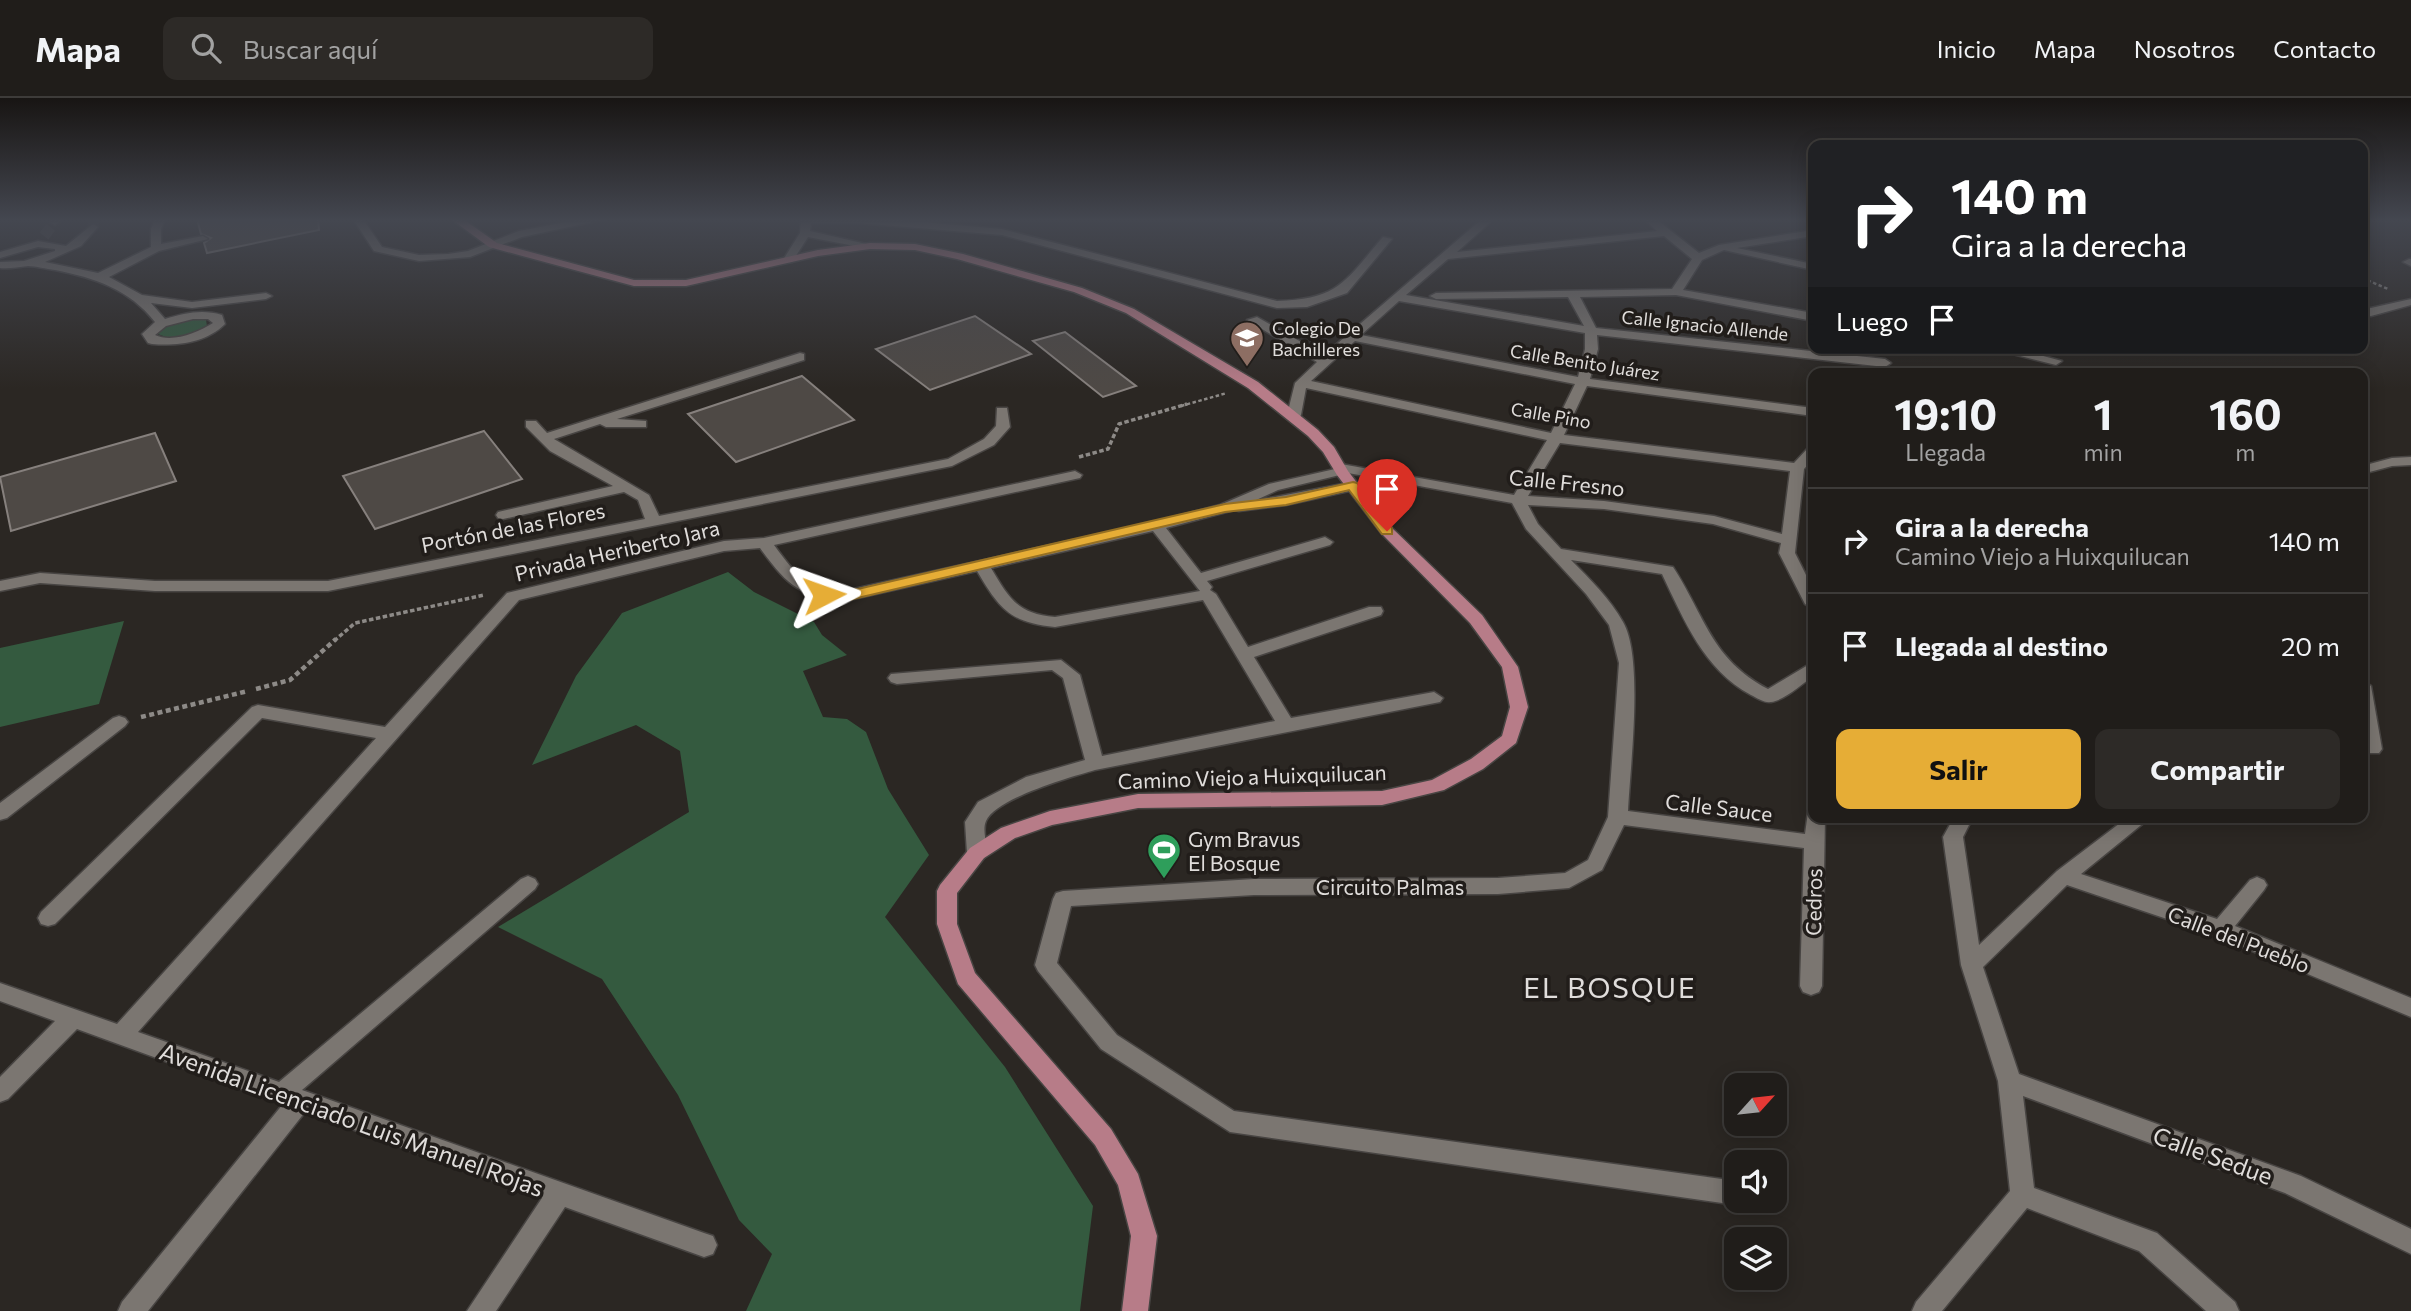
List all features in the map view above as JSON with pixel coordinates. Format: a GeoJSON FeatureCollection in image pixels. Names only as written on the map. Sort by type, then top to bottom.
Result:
{"type":"FeatureCollection","features":[{"type":"Feature","properties":{"kind":"main road","name":"Camino Viejo a Huixquilucan"},"geometry":{"type":"LineString","coordinates":[[607,276],[634,283],[686,284],[722,276]]}},
{"type":"Feature","properties":{"kind":"main road","name":"Camino Viejo a Huixquilucan"},"geometry":{"type":"LineString","coordinates":[[1028,276],[1078,290],[1130,311],[1253,385],[1294,415],[1329,450],[1387,531],[1476,619],[1510,667],[1519,707],[1510,739],[1478,764],[1437,785],[1382,798],[1138,801],[1050,818],[1008,833],[977,853],[947,891],[947,924],[966,978],[1103,1137],[1129,1182],[1144,1236],[1135,1311]]}},
{"type":"Feature","properties":{"kind":"street"},"geometry":{"type":"LineString","coordinates":[[93,276],[143,298],[192,305],[266,296]]}},
{"type":"Feature","properties":{"kind":"street"},"geometry":{"type":"LineString","coordinates":[[1166,276],[1277,305],[1307,304],[1343,291],[1356,276]]}},
{"type":"Feature","properties":{"kind":"street"},"geometry":{"type":"LineString","coordinates":[[1294,415],[1301,383],[1423,276]]}},
{"type":"Feature","properties":{"kind":"street"},"geometry":{"type":"LineString","coordinates":[[1676,292],[1687,276]]}},
{"type":"Feature","properties":{"kind":"street"},"geometry":{"type":"LineString","coordinates":[[1518,500],[1555,438],[1583,382],[1588,363],[1592,331],[1570,292]]}},
{"type":"Feature","properties":{"kind":"street"},"geometry":{"type":"LineString","coordinates":[[1397,297],[1676,292],[1808,315]]}},
{"type":"Feature","properties":{"kind":"street","name":"Calle Ignacio Allende"},"geometry":{"type":"LineString","coordinates":[[1397,297],[1592,331],[1882,368]]}},
{"type":"Feature","properties":{"kind":"street"},"geometry":{"type":"LineString","coordinates":[[143,298],[162,323]]}},
{"type":"Feature","properties":{"kind":"street"},"geometry":{"type":"LineString","coordinates":[[2368,312],[2411,302]]}},
{"type":"Feature","properties":{"kind":"street"},"geometry":{"type":"LineString","coordinates":[[193,315],[209,315],[218,318],[219,324],[208,332],[189,339],[168,342],[152,340],[148,334],[162,323],[193,315]]}},
{"type":"Feature","properties":{"kind":"street"},"geometry":{"type":"LineString","coordinates":[[1252,320],[1327,362]]}},
{"type":"Feature","properties":{"kind":"street","name":"Calle Benito Juárez"},"geometry":{"type":"LineString","coordinates":[[1352,337],[1583,382],[1808,411]]}},
{"type":"Feature","properties":{"kind":"street"},"geometry":{"type":"LineString","coordinates":[[2026,354],[2056,360]]}},
{"type":"Feature","properties":{"kind":"street"},"geometry":{"type":"LineString","coordinates":[[544,438],[800,357]]}},
{"type":"Feature","properties":{"kind":"street","name":"Calle Pino"},"geometry":{"type":"LineString","coordinates":[[1301,383],[1555,438],[1797,468]]}},
{"type":"Feature","properties":{"kind":"street","name":"Portón de las Flores"},"geometry":{"type":"LineString","coordinates":[[0,586],[40,578],[155,586],[328,586],[952,462],[989,442],[1003,427],[1002,411]]}},
{"type":"Feature","properties":{"kind":"street"},"geometry":{"type":"LineString","coordinates":[[592,423],[640,424]]}},
{"type":"Feature","properties":{"kind":"street"},"geometry":{"type":"LineString","coordinates":[[531,424],[555,448],[643,498],[653,520]]}},
{"type":"Feature","properties":{"kind":"street"},"geometry":{"type":"LineString","coordinates":[[1808,456],[1797,468],[1787,540],[1787,554],[1808,594]]}},
{"type":"Feature","properties":{"kind":"street"},"geometry":{"type":"LineString","coordinates":[[2368,468],[2392,462],[2411,461]]}},
{"type":"Feature","properties":{"kind":"street"},"geometry":{"type":"LineString","coordinates":[[1225,508],[1274,487],[1342,470]]}},
{"type":"Feature","properties":{"kind":"street","name":"Calle Fresno"},"geometry":{"type":"LineString","coordinates":[[1342,470],[1518,500],[1604,505],[1714,520],[1787,540]]}},
{"type":"Feature","properties":{"kind":"street","name":"Privada Heriberto Jara"},"geometry":{"type":"LineString","coordinates":[[120,1035],[513,596],[723,546],[765,543],[1075,475]]}},
{"type":"Feature","properties":{"kind":"street"},"geometry":{"type":"LineString","coordinates":[[765,543],[790,578],[802,589],[824,595],[849,595],[1157,526],[1225,508],[1286,501],[1353,486]]}},
{"type":"Feature","properties":{"kind":"street"},"geometry":{"type":"LineString","coordinates":[[503,515],[624,488]]}},
{"type":"Feature","properties":{"kind":"street","name":"Circuito Palmas"},"geometry":{"type":"LineString","coordinates":[[1518,500],[1531,526],[1592,591],[1617,625],[1628,663],[1618,817],[1595,865],[1569,880],[1498,886],[1254,887],[1063,899],[1046,965],[1109,1042],[1230,1121],[1724,1191]]}},
{"type":"Feature","properties":{"kind":"street"},"geometry":{"type":"LineString","coordinates":[[1157,526],[1203,586],[1286,725]]}},
{"type":"Feature","properties":{"kind":"street"},"geometry":{"type":"LineString","coordinates":[[982,566],[1009,610],[1037,622],[1055,622],[1203,586],[1325,542]]}},
{"type":"Feature","properties":{"kind":"street"},"geometry":{"type":"LineString","coordinates":[[1557,553],[1668,570],[1710,654],[1746,687],[1769,697],[1808,671]]}},
{"type":"Feature","properties":{"kind":"street"},"geometry":{"type":"LineString","coordinates":[[1244,654],[1375,611]]}},
{"type":"Feature","properties":{"kind":"street"},"geometry":{"type":"LineString","coordinates":[[897,678],[1055,664],[1071,675],[1095,764]]}},
{"type":"Feature","properties":{"kind":"street"},"geometry":{"type":"LineString","coordinates":[[977,853],[975,822],[985,807],[1033,782],[1095,764],[1434,698]]}},
{"type":"Feature","properties":{"kind":"street"},"geometry":{"type":"LineString","coordinates":[[48,918],[258,711],[389,734]]}},
{"type":"Feature","properties":{"kind":"street"},"geometry":{"type":"LineString","coordinates":[[2368,721],[2373,749]]}},
{"type":"Feature","properties":{"kind":"street"},"geometry":{"type":"LineString","coordinates":[[0,813],[119,722]]}},
{"type":"Feature","properties":{"kind":"street","name":"Calle Sauce"},"geometry":{"type":"LineString","coordinates":[[1618,817],[1814,842]]}},
{"type":"Feature","properties":{"kind":"street","name":"Cedros"},"geometry":{"type":"LineString","coordinates":[[1811,986],[1815,823]]}},
{"type":"Feature","properties":{"kind":"street"},"geometry":{"type":"LineString","coordinates":[[1925,1311],[2023,1195],[2010,1081],[1972,965],[1953,837],[1961,823]]}},
{"type":"Feature","properties":{"kind":"street"},"geometry":{"type":"LineString","coordinates":[[1972,965],[2064,876],[2134,823]]}},
{"type":"Feature","properties":{"kind":"street","name":"Calle del Pueblo"},"geometry":{"type":"LineString","coordinates":[[2064,876],[2221,929],[2411,1008]]}},
{"type":"Feature","properties":{"kind":"street"},"geometry":{"type":"LineString","coordinates":[[131,1311],[291,1097],[528,884]]}},
{"type":"Feature","properties":{"kind":"street"},"geometry":{"type":"LineString","coordinates":[[2221,929],[2257,885]]}},
{"type":"Feature","properties":{"kind":"street","name":"Avenida Licenciado Luis Manuel Rojas"},"geometry":{"type":"LineString","coordinates":[[0,992],[704,1245]]}},
{"type":"Feature","properties":{"kind":"street"},"geometry":{"type":"LineString","coordinates":[[0,1092],[72,1018]]}},
{"type":"Feature","properties":{"kind":"street","name":"Calle Sedue"},"geometry":{"type":"LineString","coordinates":[[2010,1081],[2292,1184],[2411,1242]]}},
{"type":"Feature","properties":{"kind":"street"},"geometry":{"type":"LineString","coordinates":[[481,1311],[559,1194]]}},
{"type":"Feature","properties":{"kind":"street"},"geometry":{"type":"LineString","coordinates":[[2023,1195],[2148,1242],[2226,1311]]}},
{"type":"Feature","properties":{"kind":"green space"},"geometry":{"type":"Polygon","coordinates":[[[194,319],[206,320],[207,326],[184,336],[158,334],[163,327],[194,319]]]}},
{"type":"Feature","properties":{"kind":"green space"},"geometry":{"type":"Polygon","coordinates":[[[728,572],[754,592],[814,622],[822,635],[847,655],[803,671],[823,717],[847,719],[866,732],[888,789],[929,855],[885,917],[1005,1067],[1093,1206],[1080,1311],[746,1311],[772,1254],[739,1220],[678,1095],[602,979],[498,927],[689,812],[680,751],[636,725],[532,765],[576,676],[622,613],[728,572]]]}},
{"type":"Feature","properties":{"kind":"green space"},"geometry":{"type":"Polygon","coordinates":[[[124,621],[99,704],[0,727],[0,648],[124,621]]]}},
{"type":"Feature","properties":{"kind":"building"},"geometry":{"type":"Polygon","coordinates":[[[975,316],[1031,354],[930,390],[876,349],[975,316]]]}},
{"type":"Feature","properties":{"kind":"building"},"geometry":{"type":"Polygon","coordinates":[[[1065,332],[1136,386],[1103,397],[1033,341],[1065,332]]]}},
{"type":"Feature","properties":{"kind":"building"},"geometry":{"type":"Polygon","coordinates":[[[802,376],[854,420],[736,462],[688,414],[802,376]]]}},
{"type":"Feature","properties":{"kind":"building"},"geometry":{"type":"Polygon","coordinates":[[[484,431],[522,479],[375,529],[343,476],[484,431]]]}},
{"type":"Feature","properties":{"kind":"building"},"geometry":{"type":"Polygon","coordinates":[[[155,433],[176,481],[11,531],[0,477],[155,433]]]}},
{"type":"Feature","properties":{"kind":"place","name":"Colegio De Bachilleres"},"geometry":{"type":"Point","coordinates":[1247,368]}},
{"type":"Feature","properties":{"kind":"place","name":"Gym Bravus El Bosque"},"geometry":{"type":"Point","coordinates":[1164,880]}},
{"type":"Feature","properties":{"kind":"district","name":"EL BOSQUE"},"geometry":{"type":"Point","coordinates":[1610,987]}},
{"type":"Feature","properties":{"kind":"route"},"geometry":{"type":"LineString","coordinates":[[824,595],[849,595],[1157,526],[1225,508],[1286,501],[1353,486],[1387,531]]}}]}
